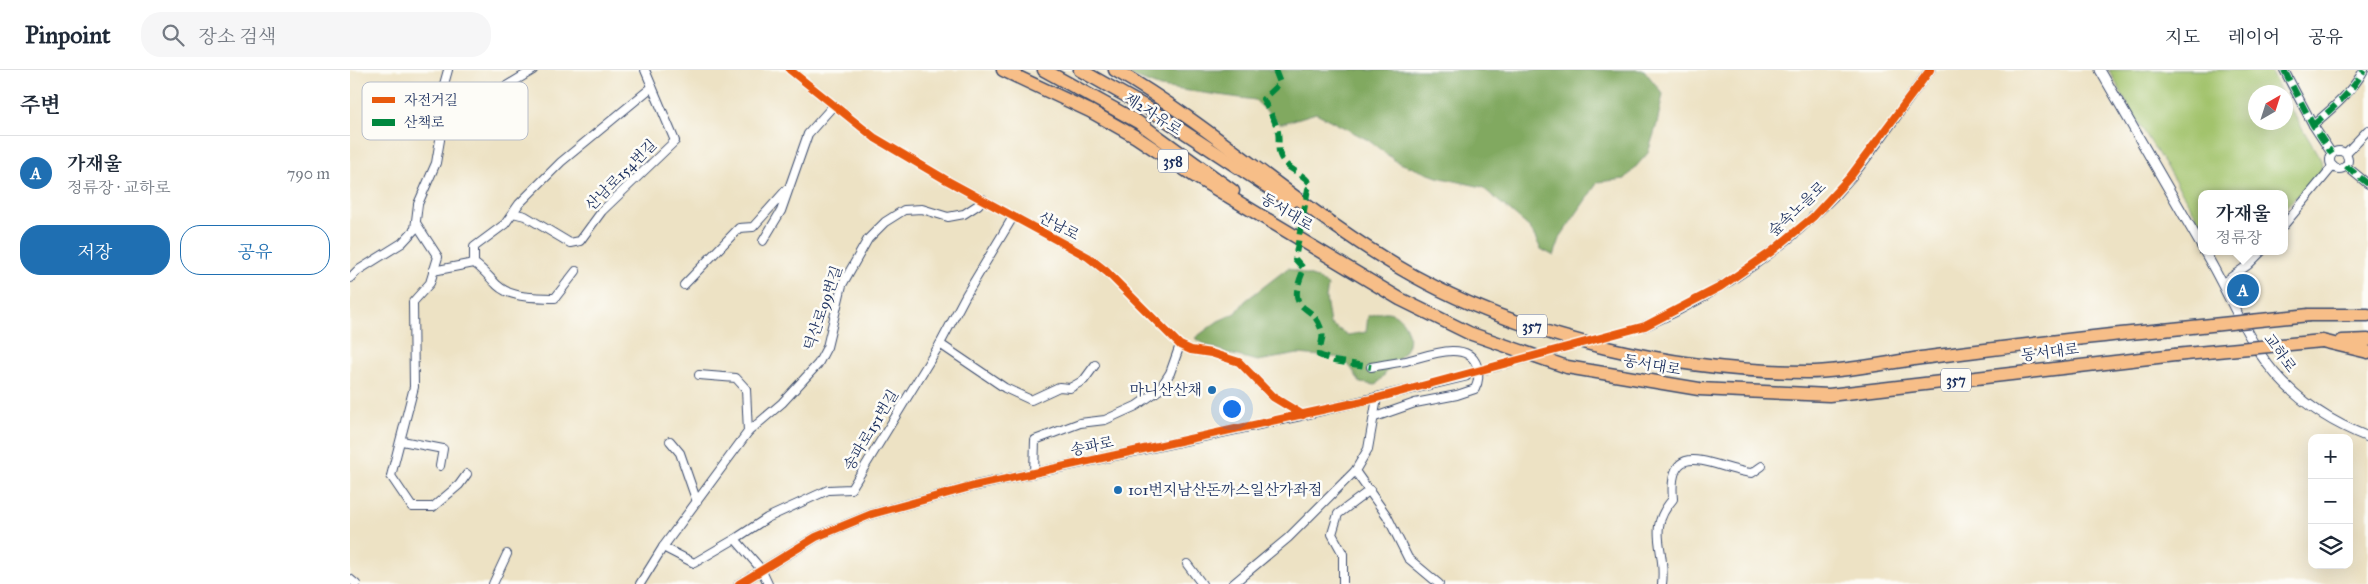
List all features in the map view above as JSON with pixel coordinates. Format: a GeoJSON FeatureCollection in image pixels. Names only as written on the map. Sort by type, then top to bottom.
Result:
{"type":"FeatureCollection","features":[{"type":"Feature","properties":{"kind":"highway","name":"동서대로"},"geometry":{"type":"LineString","coordinates":[[1003,70],[1090,111],[1400,299],[1468,332],[1558,364],[1700,389],[1829,395],[2175,355],[2322,341],[2368,340]]}},
{"type":"Feature","properties":{"kind":"highway","name":"제2자유로"},"geometry":{"type":"LineString","coordinates":[[1044,70],[1138,122],[1231,189],[1338,261]]}},
{"type":"Feature","properties":{"kind":"highway","name":"제2자유로"},"geometry":{"type":"LineString","coordinates":[[1080,70],[1146,107],[1294,204],[1355,240]]}},
{"type":"Feature","properties":{"kind":"highway","name":"동서대로"},"geometry":{"type":"LineString","coordinates":[[1115,70],[1184,114],[1355,240],[1415,277],[1482,310],[1569,339],[1653,357],[1724,367],[1810,372],[2087,337],[2309,315],[2368,315]]}},
{"type":"Feature","properties":{"kind":"highway"},"geometry":{"type":"LineString","coordinates":[[2322,341],[2368,352]]}},
{"type":"Feature","properties":{"kind":"street"},"geometry":{"type":"LineString","coordinates":[[513,82],[533,70]]}},
{"type":"Feature","properties":{"kind":"street","name":"산남로154번길"},"geometry":{"type":"LineString","coordinates":[[513,213],[525,216],[570,243],[580,241],[602,211],[676,141],[645,70]]}},
{"type":"Feature","properties":{"kind":"street","name":"산남로"},"geometry":{"type":"LineString","coordinates":[[790,70],[876,138],[948,181],[1088,257],[1180,344],[1191,350],[1211,353],[1239,362],[1273,397],[1303,415]]}},
{"type":"Feature","properties":{"kind":"street","name":"숲속노을로"},"geometry":{"type":"LineString","coordinates":[[1645,326],[1720,286],[1771,252],[1813,217],[1850,178],[1930,70]]}},
{"type":"Feature","properties":{"kind":"street"},"geometry":{"type":"LineString","coordinates":[[2100,70],[2198,239]]}},
{"type":"Feature","properties":{"kind":"street"},"geometry":{"type":"LineString","coordinates":[[2295,70],[2286,73],[2332,154],[2330,161],[2333,166],[2341,169],[2346,166],[2349,161],[2346,153]]}},
{"type":"Feature","properties":{"kind":"street"},"geometry":{"type":"LineString","coordinates":[[2314,125],[2337,105],[2358,81],[2364,70]]}},
{"type":"Feature","properties":{"kind":"street"},"geometry":{"type":"LineString","coordinates":[[474,263],[474,247],[505,224],[561,162],[652,87]]}},
{"type":"Feature","properties":{"kind":"street"},"geometry":{"type":"LineString","coordinates":[[763,241],[781,211],[808,134],[834,105]]}},
{"type":"Feature","properties":{"kind":"street"},"geometry":{"type":"LineString","coordinates":[[2346,153],[2368,130]]}},
{"type":"Feature","properties":{"kind":"street"},"geometry":{"type":"LineString","coordinates":[[350,278],[364,266],[402,243],[415,229],[418,204],[436,164],[439,140]]}},
{"type":"Feature","properties":{"kind":"street"},"geometry":{"type":"LineString","coordinates":[[2332,154],[2339,151],[2346,153]]}},
{"type":"Feature","properties":{"kind":"street"},"geometry":{"type":"LineString","coordinates":[[2288,220],[2333,166]]}},
{"type":"Feature","properties":{"kind":"street"},"geometry":{"type":"LineString","coordinates":[[2346,166],[2368,184]]}},
{"type":"Feature","properties":{"kind":"street"},"geometry":{"type":"LineString","coordinates":[[684,285],[739,228],[753,227],[792,184]]}},
{"type":"Feature","properties":{"kind":"street","name":"덕산로99번길"},"geometry":{"type":"LineString","coordinates":[[640,584],[663,547],[748,432],[782,403],[818,364],[827,347],[842,285],[868,239],[885,222],[904,210],[922,210],[948,217],[964,214],[978,205],[983,199]]}},
{"type":"Feature","properties":{"kind":"street","name":"송파로151번길"},"geometry":{"type":"LineString","coordinates":[[735,539],[767,518],[828,490],[851,489],[940,344],[966,295],[1013,217]]}},
{"type":"Feature","properties":{"kind":"street"},"geometry":{"type":"LineString","coordinates":[[416,223],[438,257],[430,283],[413,302],[414,387],[402,441],[391,476],[412,507],[433,507],[458,485],[467,474]]}},
{"type":"Feature","properties":{"kind":"street","name":"교하로"},"geometry":{"type":"LineString","coordinates":[[2206,255],[2260,354],[2277,375],[2308,404],[2330,420],[2368,437]]}},
{"type":"Feature","properties":{"kind":"street"},"geometry":{"type":"LineString","coordinates":[[2223,283],[2248,265],[2258,255]]}},
{"type":"Feature","properties":{"kind":"street"},"geometry":{"type":"LineString","coordinates":[[433,271],[474,263],[487,272],[498,286],[515,295],[554,298],[576,272]]}},
{"type":"Feature","properties":{"kind":"street"},"geometry":{"type":"LineString","coordinates":[[940,344],[1005,388],[1031,400],[1059,388],[1070,388],[1084,380],[1095,366]]}},
{"type":"Feature","properties":{"kind":"street"},"geometry":{"type":"LineString","coordinates":[[1034,473],[1035,440],[1080,423],[1105,420],[1136,406],[1159,390],[1170,373],[1180,344]]}},
{"type":"Feature","properties":{"kind":"street"},"geometry":{"type":"LineString","coordinates":[[1371,367],[1406,361],[1439,351],[1454,351],[1466,354],[1473,360],[1478,372],[1478,381],[1475,389],[1457,395],[1415,403],[1375,416]]}},
{"type":"Feature","properties":{"kind":"street"},"geometry":{"type":"LineString","coordinates":[[699,375],[736,378],[746,389],[748,432]]}},
{"type":"Feature","properties":{"kind":"street","name":"송파로"},"geometry":{"type":"LineString","coordinates":[[739,584],[816,537],[872,514],[974,486],[1303,415],[1466,376]]}},
{"type":"Feature","properties":{"kind":"street"},"geometry":{"type":"LineString","coordinates":[[1233,584],[1288,538],[1355,471],[1368,449],[1377,398]]}},
{"type":"Feature","properties":{"kind":"street"},"geometry":{"type":"LineString","coordinates":[[402,441],[443,449],[440,466]]}},
{"type":"Feature","properties":{"kind":"street"},"geometry":{"type":"LineString","coordinates":[[670,441],[680,453],[697,502]]}},
{"type":"Feature","properties":{"kind":"street"},"geometry":{"type":"LineString","coordinates":[[1662,584],[1664,574],[1658,522],[1662,512],[1673,499],[1672,482],[1674,469],[1682,462],[1697,460],[1752,473],[1762,466]]}},
{"type":"Feature","properties":{"kind":"street"},"geometry":{"type":"LineString","coordinates":[[1355,471],[1387,516],[1408,558],[1439,584]]}},
{"type":"Feature","properties":{"kind":"street"},"geometry":{"type":"LineString","coordinates":[[1344,584],[1343,554],[1332,534],[1338,514],[1370,490]]}},
{"type":"Feature","properties":{"kind":"street"},"geometry":{"type":"LineString","coordinates":[[663,547],[694,563],[735,539],[761,569],[768,584]]}},
{"type":"Feature","properties":{"kind":"street"},"geometry":{"type":"LineString","coordinates":[[493,584],[507,554]]}},
{"type":"Feature","properties":{"kind":"street"},"geometry":{"type":"LineString","coordinates":[[1187,564],[1202,584]]}},
{"type":"Feature","properties":{"kind":"street"},"geometry":{"type":"LineString","coordinates":[[350,579],[356,584]]}},
{"type":"Feature","properties":{"kind":"green space"},"geometry":{"type":"Polygon","coordinates":[[[1116,70],[1644,70],[1663,94],[1657,124],[1648,153],[1625,179],[1598,182],[1561,236],[1554,256],[1541,249],[1530,228],[1482,187],[1437,177],[1397,162],[1368,140],[1316,113],[1280,124],[1255,100],[1160,87],[1116,70]]]}},
{"type":"Feature","properties":{"kind":"green space"},"geometry":{"type":"Polygon","coordinates":[[[2109,70],[2270,70],[2278,85],[2248,85],[2248,130],[2293,130],[2293,113],[2321,160],[2322,168],[2319,174],[2288,205],[2288,190],[2198,190],[2198,219],[2129,107],[2109,70]]]}},
{"type":"Feature","properties":{"kind":"green space"},"geometry":{"type":"Polygon","coordinates":[[[1288,268],[1317,278],[1328,286],[1326,298],[1330,324],[1348,335],[1366,332],[1368,316],[1381,313],[1388,312],[1393,314],[1406,326],[1409,338],[1406,349],[1376,385],[1360,383],[1343,358],[1298,354],[1258,361],[1233,355],[1206,345],[1195,338],[1218,321],[1236,313],[1245,301],[1288,268]]]}},
{"type":"Feature","properties":{"kind":"tunnel"},"geometry":{"type":"LineString","coordinates":[[1466,376],[1645,326]]}},
{"type":"Feature","properties":{"kind":"marked path"},"geometry":{"type":"LineString","coordinates":[[1275,70],[1280,83],[1263,99],[1277,128],[1279,152],[1285,163],[1304,177],[1311,185],[1308,189],[1295,259],[1304,269],[1298,284],[1298,301],[1313,315],[1322,332],[1319,355],[1334,361],[1371,367]]}},
{"type":"Feature","properties":{"kind":"marked path"},"geometry":{"type":"LineString","coordinates":[[2284,70],[2313,125],[2332,154]]}},
{"type":"Feature","properties":{"kind":"marked path"},"geometry":{"type":"LineString","coordinates":[[2313,125],[2348,93],[2364,70]]}},
{"type":"Feature","properties":{"kind":"marked path"},"geometry":{"type":"LineString","coordinates":[[2346,166],[2368,184]]}},
{"type":"Feature","properties":{"kind":"cycle path"},"geometry":{"type":"LineString","coordinates":[[790,70],[875,138],[948,181],[1088,257],[1107,272],[1180,345],[1191,350],[1211,353],[1239,362],[1273,397],[1303,415]]}},
{"type":"Feature","properties":{"kind":"cycle path"},"geometry":{"type":"LineString","coordinates":[[739,584],[816,537],[872,514],[974,486],[1377,398],[1645,326],[1720,287],[1771,252],[1813,217],[1850,177],[1930,70]]}},
{"type":"Feature","properties":{"kind":"place","name":"가재울"},"geometry":{"type":"Point","coordinates":[2243,290]}},
{"type":"Feature","properties":{"kind":"place","name":"마니산산채"},"geometry":{"type":"Point","coordinates":[1212,390]}},
{"type":"Feature","properties":{"kind":"place","name":"101번지남산돈까스일산가좌점"},"geometry":{"type":"Point","coordinates":[1118,490]}}]}
